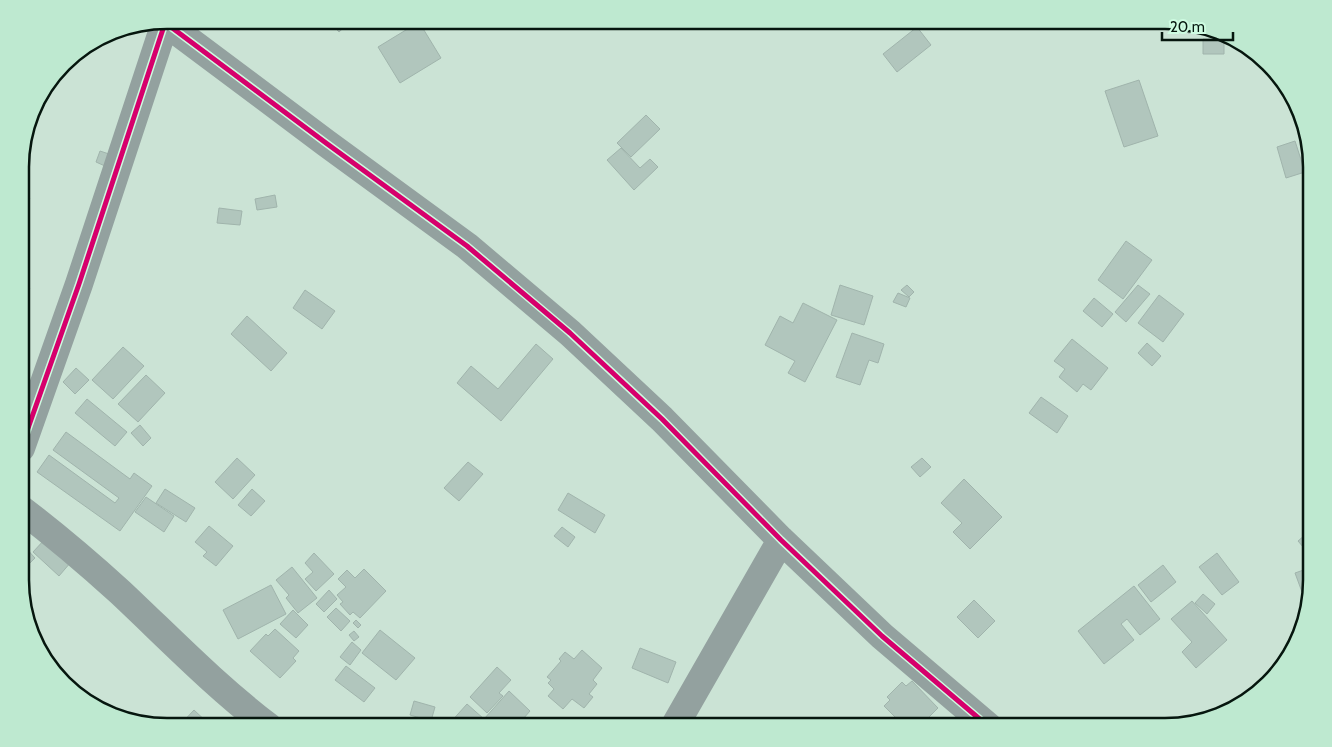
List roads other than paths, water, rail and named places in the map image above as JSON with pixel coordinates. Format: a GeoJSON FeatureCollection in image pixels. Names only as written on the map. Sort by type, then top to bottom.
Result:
{"type":"FeatureCollection","features":[{"type":"Feature","properties":{"kind":"street"},"geometry":{"type":"LineString","coordinates":[[29,422],[79,284],[162,29]]}},
{"type":"Feature","properties":{"kind":"street"},"geometry":{"type":"LineString","coordinates":[[173,29],[474,252],[570,333],[662,419],[781,540],[882,636],[978,718]]}},
{"type":"Feature","properties":{"kind":"street"},"geometry":{"type":"LineString","coordinates":[[29,516],[119,592],[191,660],[257,718]]}},
{"type":"Feature","properties":{"kind":"street"},"geometry":{"type":"LineString","coordinates":[[679,718],[781,540]]}}]}
